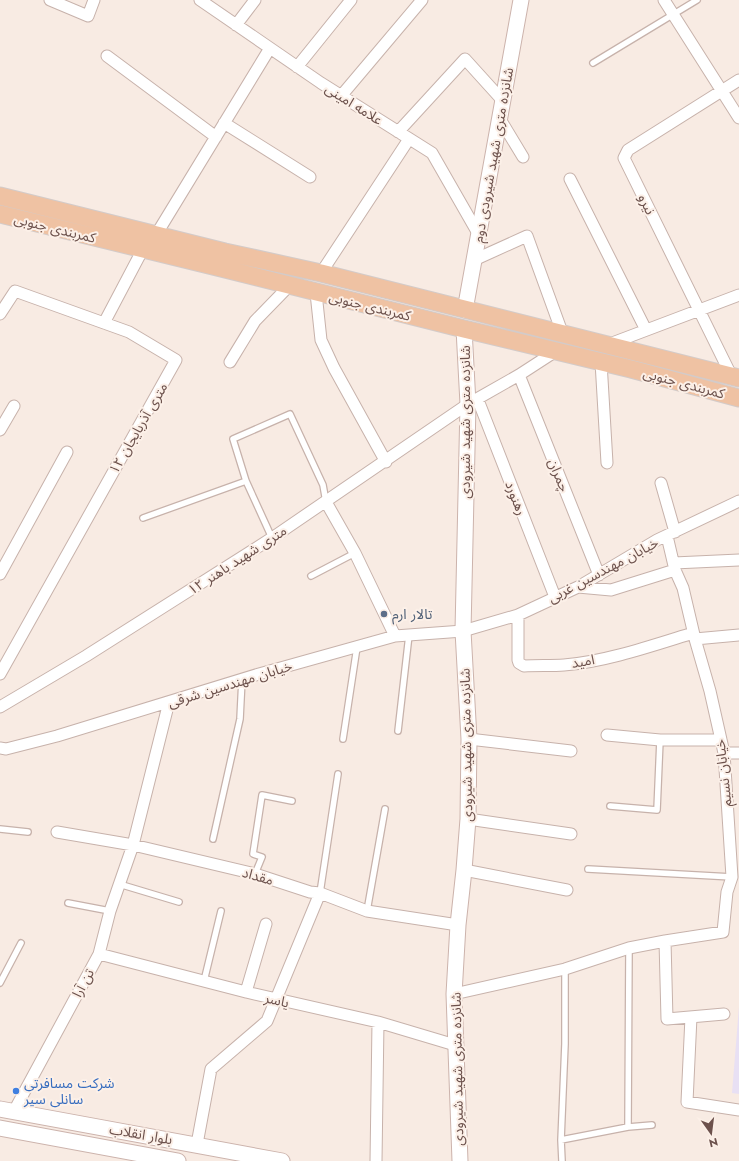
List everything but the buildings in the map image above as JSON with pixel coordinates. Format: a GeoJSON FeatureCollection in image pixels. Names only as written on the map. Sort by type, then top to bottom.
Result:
{"type":"FeatureCollection","features":[{"type":"Feature","properties":{"kind":"main road","name":"شانزده متری شهید شیرودی دوم"},"geometry":{"type":"LineString","coordinates":[[465,310],[521,0]]}},
{"type":"Feature","properties":{"kind":"main road","name":"کمربندی جنوبی"},"geometry":{"type":"LineString","coordinates":[[1,199],[320,273],[563,335],[603,354],[739,398]]}},
{"type":"Feature","properties":{"kind":"main road","name":"کمربندی جنوبی"},"geometry":{"type":"LineString","coordinates":[[0,214],[556,351],[603,354],[736,378]]}},
{"type":"Feature","properties":{"kind":"main road"},"geometry":{"type":"LineString","coordinates":[[464,329],[465,310]]}},
{"type":"Feature","properties":{"kind":"main road","name":"شانزده متری شهید شیرودی"},"geometry":{"type":"LineString","coordinates":[[460,1161],[454,994],[458,925],[468,819],[469,739],[463,631],[473,402],[464,329]]}},
{"type":"Feature","properties":{"kind":"main road","name":"بلوار انقلاب"},"geometry":{"type":"LineString","coordinates":[[7,1110],[198,1144],[282,1161]]}},
{"type":"Feature","properties":{"kind":"main road","name":"بلوار انقلاب"},"geometry":{"type":"LineString","coordinates":[[0,1128],[178,1161]]}},
{"type":"Feature","properties":{"kind":"street"},"geometry":{"type":"LineString","coordinates":[[50,0],[88,16],[94,0]]}},
{"type":"Feature","properties":{"kind":"street","name":"علامه امینی"},"geometry":{"type":"LineString","coordinates":[[200,0],[297,67],[432,153],[479,235]]}},
{"type":"Feature","properties":{"kind":"street"},"geometry":{"type":"LineString","coordinates":[[236,25],[255,0]]}},
{"type":"Feature","properties":{"kind":"street"},"geometry":{"type":"LineString","coordinates":[[297,67],[351,0]]}},
{"type":"Feature","properties":{"kind":"street"},"geometry":{"type":"LineString","coordinates":[[341,96],[422,0]]}},
{"type":"Feature","properties":{"kind":"street"},"geometry":{"type":"LineString","coordinates":[[664,0],[739,118]]}},
{"type":"Feature","properties":{"kind":"street"},"geometry":{"type":"LineString","coordinates":[[156,235],[270,48]]}},
{"type":"Feature","properties":{"kind":"street"},"geometry":{"type":"LineString","coordinates":[[107,56],[216,137]]}},
{"type":"Feature","properties":{"kind":"street"},"geometry":{"type":"LineString","coordinates":[[398,132],[465,59],[503,101]]}},
{"type":"Feature","properties":{"kind":"street","name":"نیرو"},"geometry":{"type":"LineString","coordinates":[[736,378],[700,310],[624,158],[628,150],[739,80]]}},
{"type":"Feature","properties":{"kind":"street"},"geometry":{"type":"LineString","coordinates":[[500,119],[523,157]]}},
{"type":"Feature","properties":{"kind":"street"},"geometry":{"type":"LineString","coordinates":[[224,123],[310,177]]}},
{"type":"Feature","properties":{"kind":"street"},"geometry":{"type":"LineString","coordinates":[[320,273],[409,138]]}},
{"type":"Feature","properties":{"kind":"street"},"geometry":{"type":"LineString","coordinates":[[570,179],[646,330]]}},
{"type":"Feature","properties":{"kind":"street"},"geometry":{"type":"LineString","coordinates":[[474,260],[527,236],[563,335]]}},
{"type":"Feature","properties":{"kind":"street"},"geometry":{"type":"LineString","coordinates":[[104,323],[143,249]]}},
{"type":"Feature","properties":{"kind":"street"},"geometry":{"type":"LineString","coordinates":[[230,362],[255,320],[290,285]]}},
{"type":"Feature","properties":{"kind":"street","name":"۱۲ متری آذربایجان"},"geometry":{"type":"LineString","coordinates":[[0,314],[15,291],[130,332],[176,360],[0,674]]}},
{"type":"Feature","properties":{"kind":"street"},"geometry":{"type":"LineString","coordinates":[[316,293],[321,340],[334,368],[386,462]]}},
{"type":"Feature","properties":{"kind":"street"},"geometry":{"type":"LineString","coordinates":[[607,463],[603,354],[646,330],[739,295]]}},
{"type":"Feature","properties":{"kind":"street","name":"۱۲ متری شهید باهنر"},"geometry":{"type":"LineString","coordinates":[[0,707],[86,656],[272,538],[473,402],[519,376],[556,351]]}},
{"type":"Feature","properties":{"kind":"street","name":"چمران"},"geometry":{"type":"LineString","coordinates":[[519,376],[599,575]]}},
{"type":"Feature","properties":{"kind":"street","name":"رهنورد"},"geometry":{"type":"LineString","coordinates":[[473,402],[554,597]]}},
{"type":"Feature","properties":{"kind":"street"},"geometry":{"type":"LineString","coordinates":[[0,430],[14,406]]}},
{"type":"Feature","properties":{"kind":"street"},"geometry":{"type":"LineString","coordinates":[[0,574],[67,452]]}},
{"type":"Feature","properties":{"kind":"street","name":"خیابان نسیم"},"geometry":{"type":"LineString","coordinates":[[454,994],[565,969],[628,948],[723,932],[727,892],[735,865],[724,753],[710,691],[694,636],[683,588],[675,567],[671,534],[661,483]]}},
{"type":"Feature","properties":{"kind":"street","name":"خیابان مهندسین غربی"},"geometry":{"type":"LineString","coordinates":[[463,631],[518,615],[578,587],[671,534],[739,501]]}},
{"type":"Feature","properties":{"kind":"street"},"geometry":{"type":"LineString","coordinates":[[326,502],[355,553],[395,636]]}},
{"type":"Feature","properties":{"kind":"street"},"geometry":{"type":"LineString","coordinates":[[578,587],[611,590],[675,567],[739,560]]}},
{"type":"Feature","properties":{"kind":"street","name":"امید"},"geometry":{"type":"LineString","coordinates":[[518,615],[518,660],[519,663],[524,666],[564,665],[586,662],[694,636],[739,635]]}},
{"type":"Feature","properties":{"kind":"street","name":"خیابان مهندسین شرقی"},"geometry":{"type":"LineString","coordinates":[[0,748],[6,749],[57,736],[242,679],[395,636],[463,631]]}},
{"type":"Feature","properties":{"kind":"street","name":"تن آرا"},"geometry":{"type":"LineString","coordinates":[[7,1110],[99,954],[110,911],[132,845],[169,702]]}},
{"type":"Feature","properties":{"kind":"street"},"geometry":{"type":"LineString","coordinates":[[608,735],[660,740],[720,740]]}},
{"type":"Feature","properties":{"kind":"street"},"geometry":{"type":"LineString","coordinates":[[469,739],[571,751]]}},
{"type":"Feature","properties":{"kind":"street"},"geometry":{"type":"LineString","coordinates":[[724,753],[739,753]]}},
{"type":"Feature","properties":{"kind":"street"},"geometry":{"type":"LineString","coordinates":[[468,819],[571,834]]}},
{"type":"Feature","properties":{"kind":"street","name":"مقداد"},"geometry":{"type":"LineString","coordinates":[[57,832],[132,845],[256,874],[320,894],[366,911],[458,925]]}},
{"type":"Feature","properties":{"kind":"street"},"geometry":{"type":"LineString","coordinates":[[464,870],[567,890]]}},
{"type":"Feature","properties":{"kind":"street"},"geometry":{"type":"LineString","coordinates":[[198,1144],[211,1069],[267,1021],[320,894]]}},
{"type":"Feature","properties":{"kind":"street"},"geometry":{"type":"LineString","coordinates":[[246,992],[266,924]]}},
{"type":"Feature","properties":{"kind":"street"},"geometry":{"type":"LineString","coordinates":[[665,941],[667,1019],[724,1014]]}},
{"type":"Feature","properties":{"kind":"street","name":"یاسر"},"geometry":{"type":"LineString","coordinates":[[99,954],[246,992],[378,1022],[455,1045]]}},
{"type":"Feature","properties":{"kind":"street"},"geometry":{"type":"LineString","coordinates":[[691,1017],[687,1102],[739,1110]]}},
{"type":"Feature","properties":{"kind":"street"},"geometry":{"type":"LineString","coordinates":[[376,1161],[378,1022]]}},
{"type":"Feature","properties":{"kind":"lane"},"geometry":{"type":"LineString","coordinates":[[593,63],[697,0]]}},
{"type":"Feature","properties":{"kind":"lane"},"geometry":{"type":"LineString","coordinates":[[272,538],[246,481],[233,439],[290,414],[323,485],[326,502]]}},
{"type":"Feature","properties":{"kind":"lane"},"geometry":{"type":"LineString","coordinates":[[143,518],[246,481]]}},
{"type":"Feature","properties":{"kind":"lane"},"geometry":{"type":"LineString","coordinates":[[311,576],[355,553]]}},
{"type":"Feature","properties":{"kind":"lane"},"geometry":{"type":"LineString","coordinates":[[398,731],[409,635]]}},
{"type":"Feature","properties":{"kind":"lane"},"geometry":{"type":"LineString","coordinates":[[343,739],[357,647]]}},
{"type":"Feature","properties":{"kind":"lane"},"geometry":{"type":"LineString","coordinates":[[213,839],[240,718],[242,679]]}},
{"type":"Feature","properties":{"kind":"lane"},"geometry":{"type":"LineString","coordinates":[[610,806],[657,810],[660,740]]}},
{"type":"Feature","properties":{"kind":"lane"},"geometry":{"type":"LineString","coordinates":[[320,894],[338,774]]}},
{"type":"Feature","properties":{"kind":"lane"},"geometry":{"type":"LineString","coordinates":[[256,874],[262,857],[253,854],[262,795],[292,801]]}},
{"type":"Feature","properties":{"kind":"lane"},"geometry":{"type":"LineString","coordinates":[[366,911],[385,809]]}},
{"type":"Feature","properties":{"kind":"lane"},"geometry":{"type":"LineString","coordinates":[[0,829],[28,832]]}},
{"type":"Feature","properties":{"kind":"lane"},"geometry":{"type":"LineString","coordinates":[[588,869],[732,877]]}},
{"type":"Feature","properties":{"kind":"lane"},"geometry":{"type":"LineString","coordinates":[[119,884],[179,902]]}},
{"type":"Feature","properties":{"kind":"lane"},"geometry":{"type":"LineString","coordinates":[[68,903],[110,911]]}},
{"type":"Feature","properties":{"kind":"lane"},"geometry":{"type":"LineString","coordinates":[[204,981],[222,911]]}},
{"type":"Feature","properties":{"kind":"lane"},"geometry":{"type":"LineString","coordinates":[[0,983],[21,943]]}},
{"type":"Feature","properties":{"kind":"lane"},"geometry":{"type":"LineString","coordinates":[[628,948],[628,1127]]}},
{"type":"Feature","properties":{"kind":"lane"},"geometry":{"type":"LineString","coordinates":[[562,1161],[561,1140],[565,1044],[565,969]]}},
{"type":"Feature","properties":{"kind":"lane"},"geometry":{"type":"LineString","coordinates":[[561,1140],[628,1127],[652,1125]]}},
{"type":"Feature","properties":{"kind":"shaded area"},"geometry":{"type":"Polygon","coordinates":[[[739,1007],[739,1094],[732,1093],[739,1007]]]}},
{"type":"Feature","properties":{"kind":"place","name":"تالار ارم"},"geometry":{"type":"Point","coordinates":[384,614]}},
{"type":"Feature","properties":{"kind":"place","name":"شرکت مسافرتی سانلی سیر"},"geometry":{"type":"Point","coordinates":[16,1091]}}]}
